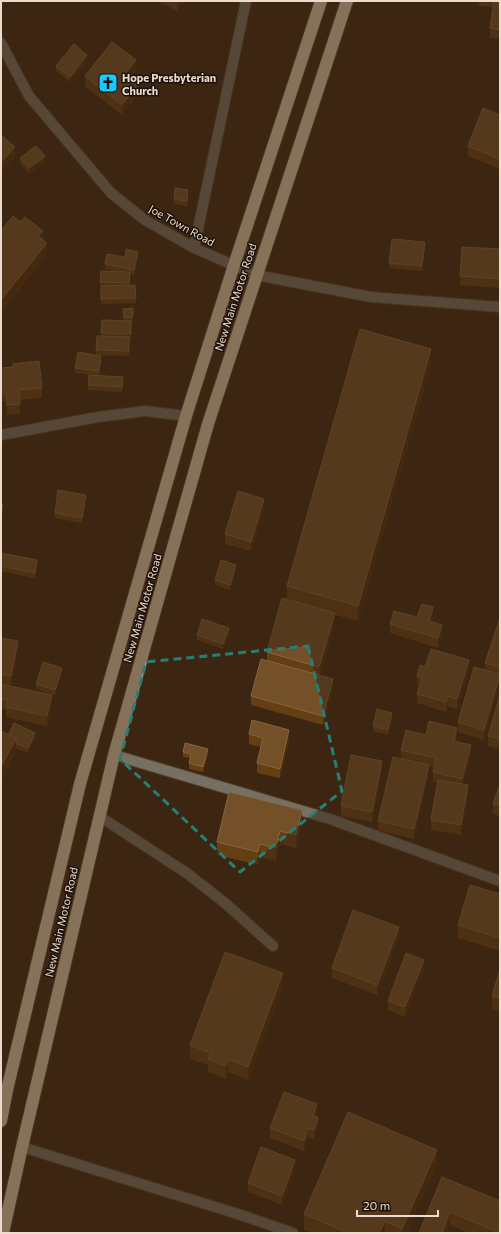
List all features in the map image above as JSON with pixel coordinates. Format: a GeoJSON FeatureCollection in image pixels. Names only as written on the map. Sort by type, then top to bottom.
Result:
{"type":"FeatureCollection","features":[{"type":"Feature","properties":{"kind":"highway","name":"New Main Motor Road"},"geometry":{"type":"LineString","coordinates":[[1,1121],[4,1089],[80,784],[186,416],[234,265],[322,1]]}},
{"type":"Feature","properties":{"kind":"highway","name":"New Main Motor Road"},"geometry":{"type":"LineString","coordinates":[[3,1233],[114,755],[208,424],[346,1]]}},
{"type":"Feature","properties":{"kind":"street"},"geometry":{"type":"LineString","coordinates":[[194,248],[246,1]]}},
{"type":"Feature","properties":{"kind":"street","name":"Joe Town Road"},"geometry":{"type":"LineString","coordinates":[[1,43],[29,96],[110,192],[145,220],[194,248],[256,275],[371,297],[500,307]]}},
{"type":"Feature","properties":{"kind":"street"},"geometry":{"type":"LineString","coordinates":[[1,435],[98,417],[145,411],[186,416]]}},
{"type":"Feature","properties":{"kind":"street"},"geometry":{"type":"LineString","coordinates":[[114,755],[330,819],[500,882]]}},
{"type":"Feature","properties":{"kind":"street"},"geometry":{"type":"LineString","coordinates":[[99,816],[188,874],[225,903],[273,946]]}},
{"type":"Feature","properties":{"kind":"street"},"geometry":{"type":"LineString","coordinates":[[22,1147],[241,1215],[293,1233]]}},
{"type":"Feature","properties":{"kind":"highlighted area"},"geometry":{"type":"Polygon","coordinates":[[[308,646],[342,791],[240,872],[120,759],[146,662],[308,646]]]}},
{"type":"Feature","properties":{"kind":"building"},"geometry":{"type":"Polygon","coordinates":[[[494,1],[500,1],[500,30],[490,28],[494,1]]]}},
{"type":"Feature","properties":{"kind":"building","name":"Hope Presbyterian Church"},"geometry":{"type":"Polygon","coordinates":[[[112,42],[136,60],[127,71],[140,82],[122,105],[85,76],[112,42]]]}},
{"type":"Feature","properties":{"kind":"building"},"geometry":{"type":"Polygon","coordinates":[[[74,44],[87,55],[70,77],[56,66],[74,44]]]}},
{"type":"Feature","properties":{"kind":"building"},"geometry":{"type":"Polygon","coordinates":[[[483,108],[500,115],[500,159],[468,146],[483,108]]]}},
{"type":"Feature","properties":{"kind":"building"},"geometry":{"type":"Polygon","coordinates":[[[1,135],[15,147],[1,162],[1,135]]]}},
{"type":"Feature","properties":{"kind":"building"},"geometry":{"type":"Polygon","coordinates":[[[36,146],[45,156],[29,168],[20,158],[36,146]]]}},
{"type":"Feature","properties":{"kind":"building"},"geometry":{"type":"Polygon","coordinates":[[[175,188],[188,190],[187,201],[174,199],[175,188]]]}},
{"type":"Feature","properties":{"kind":"building"},"geometry":{"type":"Polygon","coordinates":[[[13,216],[21,222],[25,217],[43,231],[38,236],[47,243],[1,300],[1,231],[13,216]]]}},
{"type":"Feature","properties":{"kind":"building"},"geometry":{"type":"Polygon","coordinates":[[[392,239],[425,242],[422,266],[389,263],[392,239]]]}},
{"type":"Feature","properties":{"kind":"building"},"geometry":{"type":"Polygon","coordinates":[[[462,247],[500,249],[500,279],[460,276],[462,247]]]}},
{"type":"Feature","properties":{"kind":"building"},"geometry":{"type":"Polygon","coordinates":[[[126,249],[138,252],[134,270],[105,264],[107,254],[125,257],[126,249]]]}},
{"type":"Feature","properties":{"kind":"building"},"geometry":{"type":"Polygon","coordinates":[[[101,271],[130,272],[129,283],[100,282],[101,271]]]}},
{"type":"Feature","properties":{"kind":"building"},"geometry":{"type":"Polygon","coordinates":[[[135,285],[136,298],[101,299],[101,286],[135,285]]]}},
{"type":"Feature","properties":{"kind":"building"},"geometry":{"type":"Polygon","coordinates":[[[133,308],[133,317],[124,318],[123,309],[133,308]]]}},
{"type":"Feature","properties":{"kind":"building"},"geometry":{"type":"Polygon","coordinates":[[[102,320],[131,321],[131,334],[101,333],[102,320]]]}},
{"type":"Feature","properties":{"kind":"building"},"geometry":{"type":"Polygon","coordinates":[[[360,329],[431,349],[358,606],[287,586],[360,329]]]}},
{"type":"Feature","properties":{"kind":"building"},"geometry":{"type":"Polygon","coordinates":[[[97,336],[129,337],[129,351],[96,350],[97,336]]]}},
{"type":"Feature","properties":{"kind":"building"},"geometry":{"type":"Polygon","coordinates":[[[78,352],[101,356],[99,371],[75,368],[78,352]]]}},
{"type":"Feature","properties":{"kind":"building"},"geometry":{"type":"Polygon","coordinates":[[[39,361],[42,388],[19,390],[20,404],[7,405],[6,392],[1,392],[1,368],[13,367],[13,364],[39,361]]]}},
{"type":"Feature","properties":{"kind":"building"},"geometry":{"type":"Polygon","coordinates":[[[89,375],[123,377],[122,387],[88,385],[89,375]]]}},
{"type":"Feature","properties":{"kind":"building"},"geometry":{"type":"Polygon","coordinates":[[[58,490],[86,495],[82,518],[55,513],[58,490]]]}},
{"type":"Feature","properties":{"kind":"building"},"geometry":{"type":"Polygon","coordinates":[[[238,491],[264,499],[251,542],[225,534],[238,491]]]}},
{"type":"Feature","properties":{"kind":"building"},"geometry":{"type":"Polygon","coordinates":[[[1,553],[37,560],[35,573],[1,566],[1,553]]]}},
{"type":"Feature","properties":{"kind":"building"},"geometry":{"type":"Polygon","coordinates":[[[221,560],[236,565],[230,585],[215,580],[221,560]]]}},
{"type":"Feature","properties":{"kind":"building"},"geometry":{"type":"Polygon","coordinates":[[[282,598],[335,613],[319,667],[267,652],[282,598]]]}},
{"type":"Feature","properties":{"kind":"building"},"geometry":{"type":"Polygon","coordinates":[[[422,604],[433,607],[429,621],[442,625],[438,638],[390,624],[394,611],[417,617],[422,604]]]}},
{"type":"Feature","properties":{"kind":"building"},"geometry":{"type":"Polygon","coordinates":[[[202,619],[229,628],[223,644],[197,635],[202,619]]]}},
{"type":"Feature","properties":{"kind":"building"},"geometry":{"type":"Polygon","coordinates":[[[500,621],[500,667],[485,663],[500,621]]]}},
{"type":"Feature","properties":{"kind":"building"},"geometry":{"type":"Polygon","coordinates":[[[1,638],[18,641],[11,676],[1,674],[1,638]]]}},
{"type":"Feature","properties":{"kind":"building"},"geometry":{"type":"Polygon","coordinates":[[[431,649],[469,660],[457,699],[447,696],[446,702],[417,694],[422,678],[417,676],[420,665],[425,667],[431,649]]]}},
{"type":"Feature","properties":{"kind":"building"},"geometry":{"type":"Polygon","coordinates":[[[261,659],[333,679],[323,716],[251,696],[261,659]]]}},
{"type":"Feature","properties":{"kind":"building"},"geometry":{"type":"Polygon","coordinates":[[[43,662],[62,668],[55,690],[36,684],[43,662]]]}},
{"type":"Feature","properties":{"kind":"building"},"geometry":{"type":"Polygon","coordinates":[[[474,667],[500,674],[484,730],[458,722],[474,667]]]}},
{"type":"Feature","properties":{"kind":"building"},"geometry":{"type":"Polygon","coordinates":[[[1,684],[52,695],[47,716],[6,707],[8,700],[1,699],[1,684]]]}},
{"type":"Feature","properties":{"kind":"building"},"geometry":{"type":"Polygon","coordinates":[[[500,694],[500,739],[488,736],[500,694]]]}},
{"type":"Feature","properties":{"kind":"building"},"geometry":{"type":"Polygon","coordinates":[[[377,709],[392,713],[388,730],[373,726],[377,709]]]}},
{"type":"Feature","properties":{"kind":"building"},"geometry":{"type":"Polygon","coordinates":[[[252,720],[289,730],[280,769],[257,763],[263,738],[249,734],[252,720]]]}},
{"type":"Feature","properties":{"kind":"building"},"geometry":{"type":"Polygon","coordinates":[[[429,721],[457,728],[454,741],[471,745],[462,779],[433,772],[436,758],[401,750],[406,730],[426,735],[429,721]]]}},
{"type":"Feature","properties":{"kind":"building"},"geometry":{"type":"Polygon","coordinates":[[[14,723],[35,733],[28,748],[16,743],[16,738],[9,734],[14,723]]]}},
{"type":"Feature","properties":{"kind":"building"},"geometry":{"type":"Polygon","coordinates":[[[1,731],[16,738],[1,767],[1,731]]]}},
{"type":"Feature","properties":{"kind":"building"},"geometry":{"type":"Polygon","coordinates":[[[185,743],[208,749],[203,767],[189,763],[191,754],[183,752],[185,743]]]}},
{"type":"Feature","properties":{"kind":"building"},"geometry":{"type":"Polygon","coordinates":[[[351,755],[382,761],[372,812],[341,806],[351,755]]]}},
{"type":"Feature","properties":{"kind":"building"},"geometry":{"type":"Polygon","coordinates":[[[393,757],[429,765],[414,829],[378,821],[393,757]]]}},
{"type":"Feature","properties":{"kind":"building"},"geometry":{"type":"Polygon","coordinates":[[[438,780],[468,785],[461,825],[431,820],[438,780]]]}},
{"type":"Feature","properties":{"kind":"building"},"geometry":{"type":"Polygon","coordinates":[[[500,784],[500,806],[493,804],[500,784]]]}},
{"type":"Feature","properties":{"kind":"building"},"geometry":{"type":"Polygon","coordinates":[[[229,792],[302,810],[296,835],[280,831],[276,848],[260,844],[258,852],[217,842],[229,792]]]}},
{"type":"Feature","properties":{"kind":"building"},"geometry":{"type":"Polygon","coordinates":[[[470,885],[500,894],[500,938],[458,925],[470,885]]]}},
{"type":"Feature","properties":{"kind":"building"},"geometry":{"type":"Polygon","coordinates":[[[353,910],[399,927],[377,985],[332,968],[353,910]]]}},
{"type":"Feature","properties":{"kind":"building"},"geometry":{"type":"Polygon","coordinates":[[[225,952],[283,973],[248,1067],[228,1059],[226,1066],[208,1059],[211,1053],[190,1045],[225,952]]]}},
{"type":"Feature","properties":{"kind":"building"},"geometry":{"type":"Polygon","coordinates":[[[406,953],[424,960],[405,1007],[388,1001],[406,953]]]}},
{"type":"Feature","properties":{"kind":"building"},"geometry":{"type":"Polygon","coordinates":[[[500,969],[500,998],[492,996],[500,969]]]}},
{"type":"Feature","properties":{"kind":"building"},"geometry":{"type":"Polygon","coordinates":[[[284,1092],[317,1104],[313,1115],[318,1118],[314,1130],[308,1128],[304,1141],[270,1128],[284,1092]]]}},
{"type":"Feature","properties":{"kind":"building"},"geometry":{"type":"Polygon","coordinates":[[[348,1112],[437,1150],[402,1229],[385,1221],[379,1233],[348,1233],[304,1214],[348,1112]]]}},
{"type":"Feature","properties":{"kind":"building"},"geometry":{"type":"Polygon","coordinates":[[[261,1147],[295,1160],[282,1196],[248,1183],[261,1147]]]}},
{"type":"Feature","properties":{"kind":"building"},"geometry":{"type":"Polygon","coordinates":[[[442,1177],[500,1201],[500,1233],[450,1212],[442,1233],[419,1233],[442,1177]]]}},
{"type":"Feature","properties":{"kind":"place","name":"Hope Presbyterian Church"},"geometry":{"type":"Point","coordinates":[108,83]}}]}
